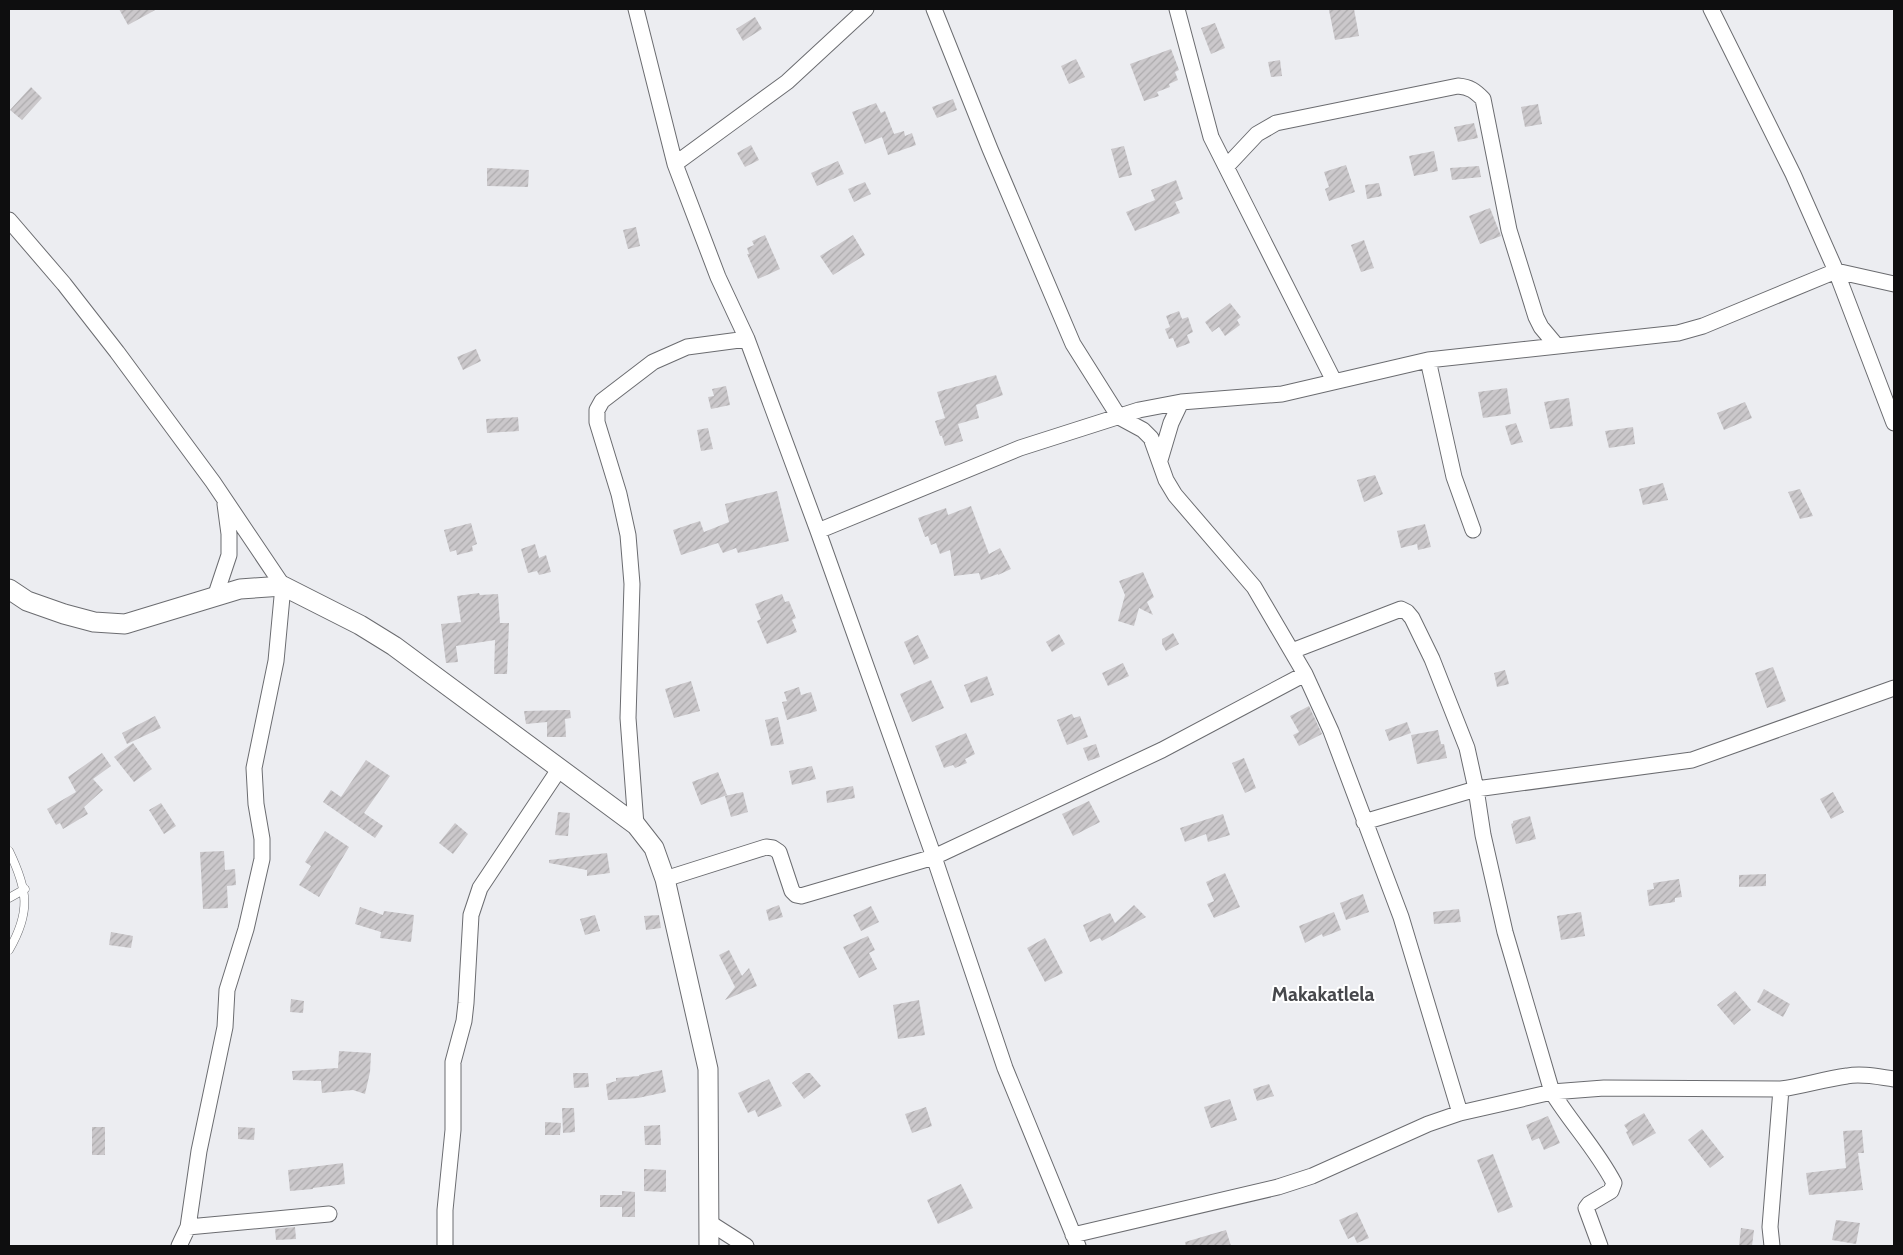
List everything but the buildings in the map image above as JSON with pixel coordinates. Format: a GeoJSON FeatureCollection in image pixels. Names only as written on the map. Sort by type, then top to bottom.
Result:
{"type":"FeatureCollection","features":[{"type":"Feature","properties":{"kind":"street"},"geometry":{"type":"LineString","coordinates":[[636,9],[675,164],[718,277],[747,338],[934,857],[1005,1068],[1075,1241],[1278,1187],[1312,1176],[1428,1124],[1460,1113],[1552,1092],[1604,1088],[1781,1089],[1802,1087],[1847,1076],[1863,1075],[1894,1078]]}},
{"type":"Feature","properties":{"kind":"street"},"geometry":{"type":"LineString","coordinates":[[675,164],[787,82],[866,9]]}},
{"type":"Feature","properties":{"kind":"street"},"geometry":{"type":"LineString","coordinates":[[934,9],[990,149],[1073,344],[1119,417],[1143,430],[1151,438],[1166,480],[1174,495],[1254,587],[1305,674],[1331,731],[1401,917],[1460,1113]]}},
{"type":"Feature","properties":{"kind":"street"},"geometry":{"type":"LineString","coordinates":[[1177,9],[1210,137],[1334,381]]}},
{"type":"Feature","properties":{"kind":"street"},"geometry":{"type":"LineString","coordinates":[[1711,9],[1785,157],[1836,271],[1894,423]]}},
{"type":"Feature","properties":{"kind":"street"},"geometry":{"type":"LineString","coordinates":[[1226,168],[1257,134],[1276,123],[1458,86],[1468,87],[1482,99],[1509,230],[1536,317],[1541,327],[1556,345]]}},
{"type":"Feature","properties":{"kind":"street"},"geometry":{"type":"LineString","coordinates":[[9,220],[64,284],[117,352],[224,500],[282,586],[360,625],[394,646],[636,825],[654,848],[665,879],[708,1069],[709,1246]]}},
{"type":"Feature","properties":{"kind":"street"},"geometry":{"type":"LineString","coordinates":[[818,531],[1020,448],[1139,410],[1182,402],[1282,394],[1428,360],[1556,345],[1678,334],[1703,326],[1836,271],[1894,284]]}},
{"type":"Feature","properties":{"kind":"street"},"geometry":{"type":"LineString","coordinates":[[636,825],[628,718],[632,584],[628,535],[619,494],[597,422],[597,410],[602,401],[653,362],[688,347],[747,338]]}},
{"type":"Feature","properties":{"kind":"street"},"geometry":{"type":"LineString","coordinates":[[1428,360],[1454,476],[1473,530]]}},
{"type":"Feature","properties":{"kind":"street"},"geometry":{"type":"LineString","coordinates":[[1160,460],[1171,423],[1182,402]]}},
{"type":"Feature","properties":{"kind":"street"},"geometry":{"type":"LineString","coordinates":[[215,597],[229,555],[229,534],[224,500]]}},
{"type":"Feature","properties":{"kind":"street"},"geometry":{"type":"LineString","coordinates":[[9,589],[27,601],[64,614],[94,622],[125,624],[240,589],[282,586]]}},
{"type":"Feature","properties":{"kind":"street"},"geometry":{"type":"LineString","coordinates":[[179,1246],[188,1227],[199,1151],[225,1027],[227,990],[246,929],[262,859],[262,839],[256,804],[254,768],[276,661],[282,586]]}},
{"type":"Feature","properties":{"kind":"street"},"geometry":{"type":"LineString","coordinates":[[1292,650],[1396,611],[1408,612],[1432,659],[1467,748],[1483,835],[1505,932],[1552,1092],[1566,1115],[1587,1140],[1614,1183],[1611,1191],[1589,1204],[1586,1208],[1600,1246]]}},
{"type":"Feature","properties":{"kind":"street"},"geometry":{"type":"LineString","coordinates":[[665,879],[766,847],[773,848],[779,852],[792,891],[796,895],[801,896],[934,857],[1162,750],[1305,674]]}},
{"type":"Feature","properties":{"kind":"street"},"geometry":{"type":"LineString","coordinates":[[1364,822],[1476,789],[1692,760],[1894,688]]}},
{"type":"Feature","properties":{"kind":"street"},"geometry":{"type":"LineString","coordinates":[[445,1246],[445,1210],[453,1130],[453,1062],[464,1021],[471,915],[480,888],[560,768]]}},
{"type":"Feature","properties":{"kind":"street"},"geometry":{"type":"LineString","coordinates":[[1772,1246],[1770,1227],[1781,1089]]}},
{"type":"Feature","properties":{"kind":"street"},"geometry":{"type":"LineString","coordinates":[[188,1227],[329,1214]]}},
{"type":"Feature","properties":{"kind":"street"},"geometry":{"type":"LineString","coordinates":[[710,1223],[746,1246]]}},
{"type":"Feature","properties":{"kind":"lane"},"geometry":{"type":"LineString","coordinates":[[9,851],[25,889],[22,925],[9,950]]}},
{"type":"Feature","properties":{"kind":"lane"},"geometry":{"type":"LineString","coordinates":[[9,898],[25,889]]}},
{"type":"Feature","properties":{"kind":"district","name":"Makakatlela"},"geometry":{"type":"Point","coordinates":[1323,994]}}]}
